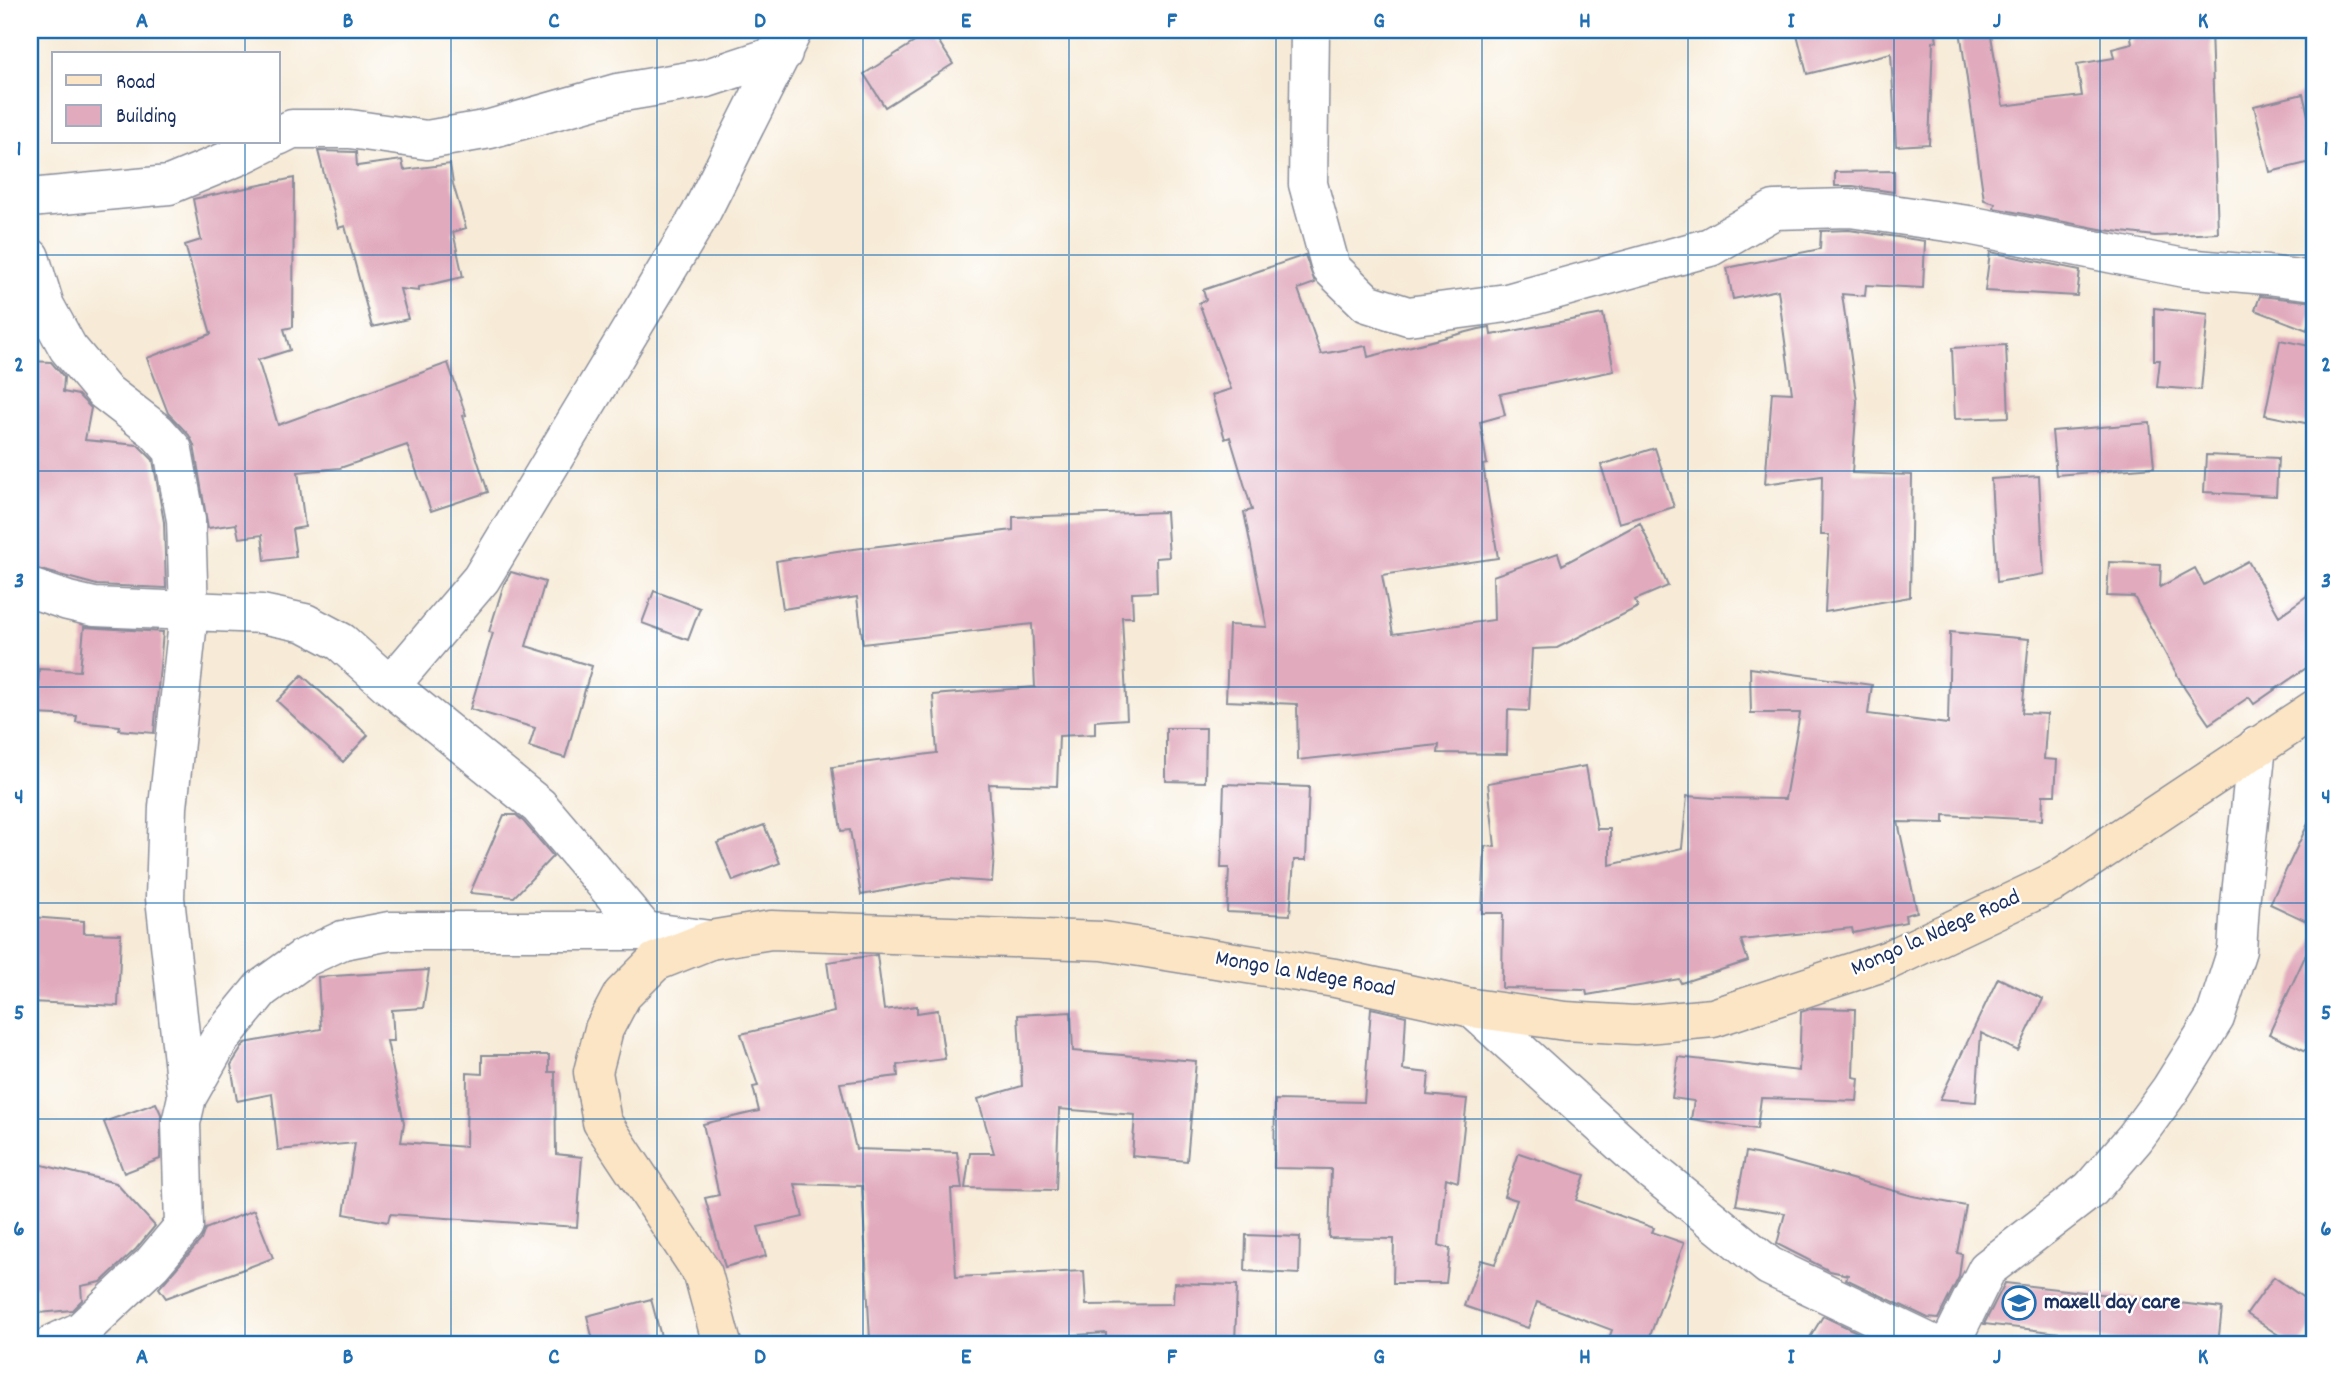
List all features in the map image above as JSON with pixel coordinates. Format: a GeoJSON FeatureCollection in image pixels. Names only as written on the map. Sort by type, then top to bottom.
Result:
{"type":"FeatureCollection","features":[{"type":"Feature","properties":{"kind":"street"},"geometry":{"type":"LineString","coordinates":[[1310,30],[1308,184],[1331,268],[1367,303],[1408,316],[1507,303],[1710,247],[1774,210],[1850,208],[1968,225],[2184,268],[2315,281]]}},
{"type":"Feature","properties":{"kind":"street"},"geometry":{"type":"LineString","coordinates":[[280,135],[292,129],[350,129],[427,140],[490,129],[617,93],[707,78],[788,41]]}},
{"type":"Feature","properties":{"kind":"street"},"geometry":{"type":"LineString","coordinates":[[390,686],[481,579],[700,215],[788,41]]}},
{"type":"Feature","properties":{"kind":"street"},"geometry":{"type":"LineString","coordinates":[[30,198],[169,185],[263,144]]}},
{"type":"Feature","properties":{"kind":"street"},"geometry":{"type":"LineString","coordinates":[[30,257],[45,306],[68,348],[104,391],[156,431],[173,450],[186,520],[189,612],[168,807],[165,898],[187,1097]]}},
{"type":"Feature","properties":{"kind":"street"},"geometry":{"type":"LineString","coordinates":[[30,588],[94,607],[262,614],[305,622],[341,642],[390,686],[539,806],[645,931]]}},
{"type":"Feature","properties":{"kind":"street","name":"Mongo la Ndege Road"},"geometry":{"type":"LineString","coordinates":[[722,1344],[704,1274],[602,1122],[593,1072],[604,1029],[622,995],[655,962],[710,940],[771,930],[1102,940],[1335,978],[1472,1008],[1565,1021],[1635,1025],[1713,1018],[1876,964],[2056,881],[2315,709]]}},
{"type":"Feature","properties":{"kind":"street"},"geometry":{"type":"LineString","coordinates":[[1950,1344],[1987,1269],[2091,1189],[2135,1138],[2170,1090],[2215,1018],[2237,950],[2239,904],[2257,746]]}},
{"type":"Feature","properties":{"kind":"street"},"geometry":{"type":"LineString","coordinates":[[53,1344],[81,1331],[152,1264],[184,1226],[181,1123],[187,1097],[220,1039],[261,989],[304,958],[343,940],[390,931],[645,931],[710,940]]}},
{"type":"Feature","properties":{"kind":"street"},"geometry":{"type":"LineString","coordinates":[[1472,1008],[1652,1171],[1769,1266],[1932,1344]]}},
{"type":"Feature","properties":{"kind":"building"},"geometry":{"type":"Polygon","coordinates":[[[1796,30],[1935,30],[1937,41],[1933,42],[1929,144],[1896,146],[1891,53],[1807,74],[1796,30]]]}},
{"type":"Feature","properties":{"kind":"building"},"geometry":{"type":"Polygon","coordinates":[[[1960,30],[1990,30],[2003,106],[2082,96],[2077,64],[2114,58],[2112,49],[2132,44],[2130,30],[2211,30],[2218,233],[2155,236],[2105,230],[1994,208],[1995,203],[1984,200],[1960,30]]]}},
{"type":"Feature","properties":{"kind":"building"},"geometry":{"type":"Polygon","coordinates":[[[932,31],[953,64],[885,107],[864,74],[932,31]]]}},
{"type":"Feature","properties":{"kind":"building"},"geometry":{"type":"Polygon","coordinates":[[[2303,94],[2315,145],[2315,161],[2270,172],[2254,106],[2303,94]]]}},
{"type":"Feature","properties":{"kind":"building"},"geometry":{"type":"Polygon","coordinates":[[[318,151],[356,152],[357,166],[402,160],[404,170],[450,164],[466,228],[453,232],[463,277],[419,287],[419,291],[400,289],[408,319],[372,327],[345,226],[338,228],[318,151]]]}},
{"type":"Feature","properties":{"kind":"building"},"geometry":{"type":"Polygon","coordinates":[[[1894,171],[1894,192],[1835,186],[1835,172],[1894,171]]]}},
{"type":"Feature","properties":{"kind":"building"},"geometry":{"type":"Polygon","coordinates":[[[294,178],[293,327],[284,329],[290,350],[258,360],[278,425],[448,363],[488,492],[431,511],[407,445],[340,468],[298,472],[305,527],[292,529],[296,557],[265,561],[262,535],[239,538],[236,524],[208,528],[194,445],[189,435],[168,413],[147,358],[211,334],[185,245],[201,240],[193,199],[294,178]]]}},
{"type":"Feature","properties":{"kind":"building"},"geometry":{"type":"Polygon","coordinates":[[[1849,230],[1925,241],[1923,288],[1866,285],[1865,296],[1842,294],[1857,401],[1852,473],[1912,475],[1910,597],[1825,612],[1829,535],[1821,535],[1822,476],[1765,484],[1772,392],[1792,393],[1778,290],[1733,299],[1727,268],[1820,249],[1821,231],[1849,230]]]}},
{"type":"Feature","properties":{"kind":"building"},"geometry":{"type":"Polygon","coordinates":[[[1990,252],[2080,270],[2077,296],[1985,291],[1990,252]]]}},
{"type":"Feature","properties":{"kind":"building"},"geometry":{"type":"Polygon","coordinates":[[[1305,255],[1315,283],[1298,289],[1321,354],[1366,346],[1368,357],[1479,329],[1490,327],[1491,335],[1603,314],[1614,371],[1500,394],[1505,415],[1480,422],[1487,464],[1483,465],[1498,558],[1382,575],[1393,634],[1494,620],[1493,576],[1558,553],[1562,565],[1640,523],[1668,586],[1635,600],[1638,607],[1557,648],[1532,649],[1529,711],[1508,710],[1507,754],[1438,753],[1439,745],[1298,760],[1297,704],[1226,701],[1229,625],[1267,627],[1244,512],[1252,510],[1230,437],[1225,439],[1212,395],[1231,389],[1199,303],[1206,300],[1203,290],[1305,255]]]}},
{"type":"Feature","properties":{"kind":"building"},"geometry":{"type":"Polygon","coordinates":[[[2260,296],[2315,302],[2307,330],[2255,310],[2260,296]]]}},
{"type":"Feature","properties":{"kind":"building"},"geometry":{"type":"Polygon","coordinates":[[[2154,308],[2208,314],[2201,390],[2157,387],[2160,360],[2154,360],[2154,308]]]}},
{"type":"Feature","properties":{"kind":"building"},"geometry":{"type":"Polygon","coordinates":[[[2280,340],[2315,347],[2315,425],[2265,415],[2280,340]]]}},
{"type":"Feature","properties":{"kind":"building"},"geometry":{"type":"Polygon","coordinates":[[[2006,345],[2009,417],[1955,419],[1952,348],[2006,345]]]}},
{"type":"Feature","properties":{"kind":"building"},"geometry":{"type":"Polygon","coordinates":[[[30,361],[51,362],[64,377],[63,392],[78,395],[91,408],[85,440],[138,445],[153,460],[164,522],[166,588],[97,585],[30,567],[33,480],[30,480],[30,361]]]}},
{"type":"Feature","properties":{"kind":"building"},"geometry":{"type":"Polygon","coordinates":[[[2150,423],[2154,467],[2056,475],[2052,431],[2150,423]]]}},
{"type":"Feature","properties":{"kind":"building"},"geometry":{"type":"Polygon","coordinates":[[[1655,448],[1674,507],[1619,523],[1601,465],[1655,448]]]}},
{"type":"Feature","properties":{"kind":"building"},"geometry":{"type":"Polygon","coordinates":[[[2206,455],[2278,458],[2276,496],[2204,492],[2206,455]]]}},
{"type":"Feature","properties":{"kind":"building"},"geometry":{"type":"Polygon","coordinates":[[[2039,476],[2044,574],[1997,582],[1991,479],[2039,476]]]}},
{"type":"Feature","properties":{"kind":"building"},"geometry":{"type":"Polygon","coordinates":[[[1166,512],[1169,557],[1156,558],[1157,592],[1132,593],[1133,617],[1122,617],[1127,719],[1095,721],[1095,734],[1059,736],[1057,786],[989,784],[994,855],[992,882],[949,879],[861,895],[850,830],[841,831],[832,767],[937,753],[933,695],[1035,687],[1032,624],[863,644],[857,597],[783,609],[776,561],[1013,530],[1013,517],[1166,512]]]}},
{"type":"Feature","properties":{"kind":"building"},"geometry":{"type":"Polygon","coordinates":[[[2248,561],[2279,616],[2315,590],[2315,662],[2254,704],[2249,697],[2209,724],[2185,689],[2134,597],[2107,596],[2109,562],[2161,564],[2160,587],[2195,568],[2204,585],[2248,561]]]}},
{"type":"Feature","properties":{"kind":"building"},"geometry":{"type":"Polygon","coordinates":[[[511,572],[545,582],[526,646],[592,666],[565,758],[529,747],[535,728],[470,709],[493,633],[489,632],[504,584],[511,572]]]}},
{"type":"Feature","properties":{"kind":"building"},"geometry":{"type":"Polygon","coordinates":[[[654,591],[700,608],[688,640],[642,623],[654,591]]]}},
{"type":"Feature","properties":{"kind":"building"},"geometry":{"type":"Polygon","coordinates":[[[84,627],[163,632],[154,733],[119,730],[120,726],[76,722],[77,716],[36,714],[39,669],[80,671],[84,627]]]}},
{"type":"Feature","properties":{"kind":"building"},"geometry":{"type":"Polygon","coordinates":[[[1950,632],[2029,639],[2022,713],[2047,714],[2044,759],[2057,760],[2055,795],[2043,795],[2042,820],[1944,815],[1944,823],[1898,822],[1917,912],[1905,915],[1906,922],[1853,933],[1852,928],[1741,940],[1748,961],[1681,983],[1679,979],[1587,995],[1586,990],[1502,988],[1503,913],[1482,913],[1485,846],[1495,847],[1488,783],[1586,766],[1597,829],[1610,829],[1610,865],[1682,848],[1687,796],[1785,799],[1800,713],[1751,713],[1750,668],[1872,685],[1868,714],[1948,724],[1950,632]]]}},
{"type":"Feature","properties":{"kind":"building"},"geometry":{"type":"Polygon","coordinates":[[[302,675],[368,735],[343,762],[277,701],[302,675]]]}},
{"type":"Feature","properties":{"kind":"building"},"geometry":{"type":"Polygon","coordinates":[[[1166,728],[1206,728],[1205,782],[1166,781],[1166,728]]]}},
{"type":"Feature","properties":{"kind":"building"},"geometry":{"type":"Polygon","coordinates":[[[1224,784],[1309,787],[1306,860],[1294,860],[1290,915],[1227,912],[1229,868],[1221,868],[1224,784]]]}},
{"type":"Feature","properties":{"kind":"building"},"geometry":{"type":"Polygon","coordinates":[[[2315,809],[2315,925],[2270,904],[2315,809]]]}},
{"type":"Feature","properties":{"kind":"building"},"geometry":{"type":"Polygon","coordinates":[[[504,815],[516,815],[553,856],[514,897],[470,893],[504,815]]]}},
{"type":"Feature","properties":{"kind":"building"},"geometry":{"type":"Polygon","coordinates":[[[764,825],[780,863],[733,881],[717,843],[764,825]]]}},
{"type":"Feature","properties":{"kind":"building"},"geometry":{"type":"Polygon","coordinates":[[[30,917],[84,921],[84,933],[121,934],[118,1006],[30,1002],[30,917]]]}},
{"type":"Feature","properties":{"kind":"building"},"geometry":{"type":"Polygon","coordinates":[[[2315,935],[2315,1055],[2269,1034],[2315,935]]]}},
{"type":"Feature","properties":{"kind":"building"},"geometry":{"type":"Polygon","coordinates":[[[877,955],[884,1010],[917,1006],[917,1013],[938,1010],[945,1059],[897,1065],[898,1076],[840,1083],[856,1149],[957,1152],[962,1189],[951,1189],[956,1277],[1084,1271],[1086,1305],[1173,1304],[1174,1283],[1237,1285],[1235,1344],[1106,1344],[1106,1333],[980,1341],[980,1344],[910,1344],[870,1340],[862,1186],[795,1184],[803,1217],[758,1227],[766,1256],[725,1267],[705,1198],[719,1195],[703,1124],[759,1111],[753,1087],[758,1086],[741,1034],[834,1012],[827,962],[877,955]]]}},
{"type":"Feature","properties":{"kind":"building"},"geometry":{"type":"Polygon","coordinates":[[[429,970],[423,1008],[392,1010],[394,1041],[387,1041],[404,1123],[401,1142],[466,1147],[467,1073],[482,1074],[482,1055],[549,1055],[549,1072],[555,1072],[556,1154],[582,1157],[577,1227],[390,1214],[388,1222],[344,1214],[355,1143],[278,1150],[272,1094],[237,1101],[231,1065],[245,1043],[321,1029],[318,977],[429,970]]]}},
{"type":"Feature","properties":{"kind":"building"},"geometry":{"type":"Polygon","coordinates":[[[1998,978],[2043,999],[2018,1051],[1981,1033],[1976,1102],[1940,1099],[1998,978]]]}},
{"type":"Feature","properties":{"kind":"building"},"geometry":{"type":"Polygon","coordinates":[[[1371,1008],[1406,1016],[1403,1070],[1429,1073],[1427,1095],[1467,1099],[1458,1182],[1446,1178],[1439,1245],[1450,1249],[1446,1283],[1393,1283],[1394,1239],[1329,1238],[1331,1169],[1274,1168],[1275,1100],[1364,1102],[1371,1008]]]}},
{"type":"Feature","properties":{"kind":"building"},"geometry":{"type":"Polygon","coordinates":[[[1813,1008],[1855,1009],[1853,1077],[1859,1078],[1857,1101],[1761,1098],[1757,1129],[1691,1119],[1694,1101],[1672,1098],[1678,1057],[1799,1071],[1801,1012],[1813,1008]]]}},
{"type":"Feature","properties":{"kind":"building"},"geometry":{"type":"Polygon","coordinates":[[[1071,1012],[1073,1051],[1196,1061],[1187,1161],[1132,1156],[1135,1115],[1059,1109],[1056,1190],[965,1188],[970,1153],[994,1153],[978,1099],[1022,1086],[1018,1015],[1071,1012]]]}},
{"type":"Feature","properties":{"kind":"building"},"geometry":{"type":"Polygon","coordinates":[[[156,1103],[161,1114],[160,1159],[124,1173],[104,1122],[156,1103]]]}},
{"type":"Feature","properties":{"kind":"building"},"geometry":{"type":"Polygon","coordinates":[[[1746,1152],[1913,1196],[1966,1206],[1957,1253],[1962,1254],[1959,1277],[1938,1319],[1928,1318],[1846,1279],[1848,1275],[1830,1271],[1777,1244],[1785,1213],[1736,1205],[1746,1152]]]}},
{"type":"Feature","properties":{"kind":"building"},"geometry":{"type":"Polygon","coordinates":[[[1519,1153],[1585,1175],[1576,1200],[1654,1228],[1652,1232],[1684,1243],[1647,1344],[1607,1344],[1612,1330],[1537,1302],[1528,1328],[1464,1306],[1481,1260],[1495,1264],[1517,1200],[1504,1196],[1519,1153]]]}},
{"type":"Feature","properties":{"kind":"building"},"geometry":{"type":"Polygon","coordinates":[[[30,1162],[116,1183],[155,1226],[136,1249],[101,1282],[81,1286],[82,1300],[72,1310],[39,1313],[37,1286],[30,1285],[30,1162]]]}},
{"type":"Feature","properties":{"kind":"building"},"geometry":{"type":"Polygon","coordinates":[[[254,1210],[273,1258],[166,1298],[159,1288],[201,1240],[205,1229],[254,1210]]]}},
{"type":"Feature","properties":{"kind":"building"},"geometry":{"type":"Polygon","coordinates":[[[1246,1235],[1300,1237],[1299,1274],[1245,1271],[1246,1235]]]}},
{"type":"Feature","properties":{"kind":"building"},"geometry":{"type":"Polygon","coordinates":[[[2274,1277],[2315,1306],[2315,1322],[2300,1344],[2292,1344],[2247,1314],[2274,1277]]]}},
{"type":"Feature","properties":{"kind":"building"},"geometry":{"type":"Polygon","coordinates":[[[2005,1283],[2222,1308],[2218,1344],[2153,1344],[1984,1324],[2005,1283]]]}},
{"type":"Feature","properties":{"kind":"building"},"geometry":{"type":"Polygon","coordinates":[[[651,1299],[663,1344],[594,1344],[587,1316],[651,1299]]]}},
{"type":"Feature","properties":{"kind":"building"},"geometry":{"type":"Polygon","coordinates":[[[1823,1316],[1882,1344],[1806,1344],[1823,1316]]]}},
{"type":"Feature","properties":{"kind":"place","name":"maxell day care"},"geometry":{"type":"Point","coordinates":[2019,1303]}}]}
